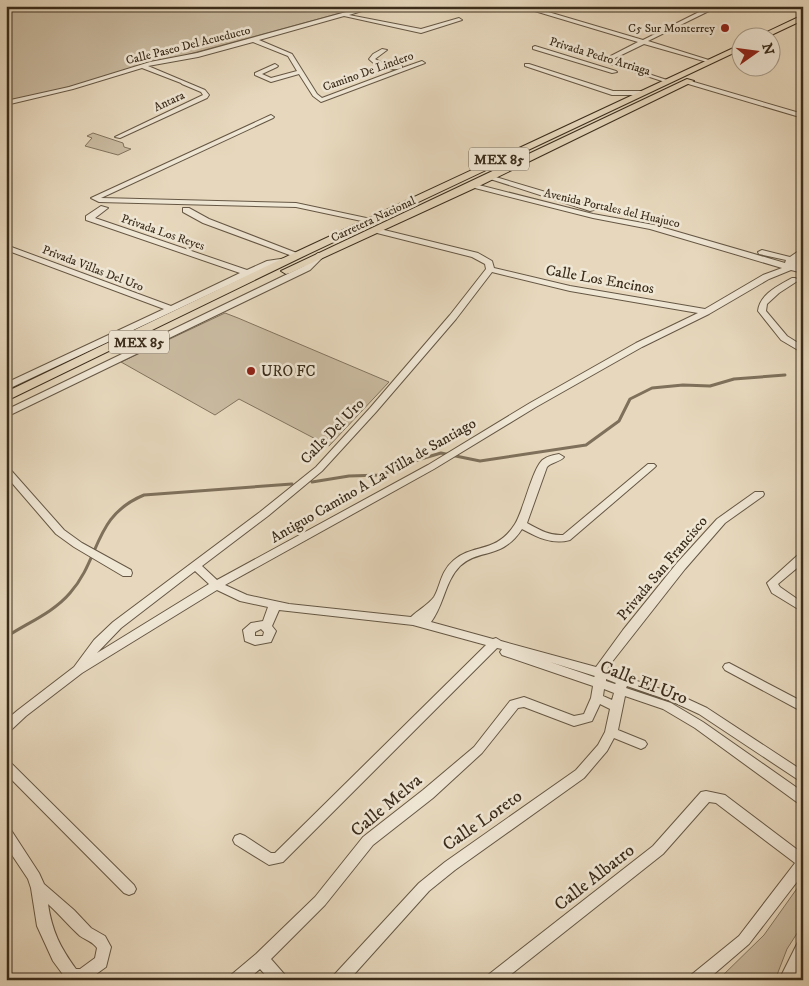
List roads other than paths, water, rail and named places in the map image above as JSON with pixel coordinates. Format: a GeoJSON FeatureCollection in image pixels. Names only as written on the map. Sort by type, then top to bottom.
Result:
{"type":"FeatureCollection","features":[{"type":"Feature","properties":{"kind":"highway"},"geometry":{"type":"LineString","coordinates":[[779,28],[803,17]]}},
{"type":"Feature","properties":{"kind":"highway"},"geometry":{"type":"LineString","coordinates":[[782,36],[803,26]]}},
{"type":"Feature","properties":{"kind":"highway","name":"Carretera Nacional"},"geometry":{"type":"LineString","coordinates":[[6,396],[252,274],[298,255],[732,51]]}},
{"type":"Feature","properties":{"kind":"highway","name":"Carretera Nacional"},"geometry":{"type":"LineString","coordinates":[[6,406],[270,278],[489,178],[732,61]]}},
{"type":"Feature","properties":{"kind":"street","name":"Calle Paseo Del Acueducto"},"geometry":{"type":"LineString","coordinates":[[6,103],[72,88],[143,66],[186,58],[375,6]]}},
{"type":"Feature","properties":{"kind":"street"},"geometry":{"type":"LineString","coordinates":[[521,6],[709,61]]}},
{"type":"Feature","properties":{"kind":"street"},"geometry":{"type":"LineString","coordinates":[[662,83],[604,61],[716,6]]}},
{"type":"Feature","properties":{"kind":"street"},"geometry":{"type":"LineString","coordinates":[[774,6],[803,10]]}},
{"type":"Feature","properties":{"kind":"street"},"geometry":{"type":"LineString","coordinates":[[344,15],[421,31],[459,20]]}},
{"type":"Feature","properties":{"kind":"street"},"geometry":{"type":"LineString","coordinates":[[254,40],[286,52],[293,60],[299,72],[273,80],[257,74],[275,66]]}},
{"type":"Feature","properties":{"kind":"street","name":"Privada Pedro Arriaga"},"geometry":{"type":"LineString","coordinates":[[535,48],[662,83]]}},
{"type":"Feature","properties":{"kind":"street"},"geometry":{"type":"LineString","coordinates":[[384,50],[375,55],[372,59],[374,62],[387,68],[406,68]]}},
{"type":"Feature","properties":{"kind":"street","name":"Camino De Lindero"},"geometry":{"type":"LineString","coordinates":[[299,72],[315,95],[321,100],[422,63]]}},
{"type":"Feature","properties":{"kind":"street"},"geometry":{"type":"LineString","coordinates":[[527,64],[612,93],[642,93]]}},
{"type":"Feature","properties":{"kind":"street","name":"Antara"},"geometry":{"type":"LineString","coordinates":[[118,137],[206,95],[203,91],[143,66]]}},
{"type":"Feature","properties":{"kind":"street"},"geometry":{"type":"LineString","coordinates":[[687,82],[803,116]]}},
{"type":"Feature","properties":{"kind":"street"},"geometry":{"type":"LineString","coordinates":[[271,117],[95,198],[99,200],[163,203],[296,205],[368,221]]}},
{"type":"Feature","properties":{"kind":"street","name":"Avenida Portales del Huajuco"},"geometry":{"type":"LineString","coordinates":[[489,178],[562,200],[652,221],[789,264],[803,271]]}},
{"type":"Feature","properties":{"kind":"street","name":"Avenida Portales del Huajuco"},"geometry":{"type":"LineString","coordinates":[[474,185],[554,206],[643,224],[789,264]]}},
{"type":"Feature","properties":{"kind":"street"},"geometry":{"type":"LineString","coordinates":[[554,206],[562,200]]}},
{"type":"Feature","properties":{"kind":"street","name":"Privada Los Reyes"},"geometry":{"type":"LineString","coordinates":[[104,208],[89,218],[252,274]]}},
{"type":"Feature","properties":{"kind":"street"},"geometry":{"type":"LineString","coordinates":[[186,210],[206,221],[298,255]]}},
{"type":"Feature","properties":{"kind":"street"},"geometry":{"type":"LineString","coordinates":[[376,230],[475,255],[489,263],[490,269]]}},
{"type":"Feature","properties":{"kind":"street","name":"Privada Villas Del Uro"},"geometry":{"type":"LineString","coordinates":[[6,247],[112,288],[172,308]]}},
{"type":"Feature","properties":{"kind":"street"},"geometry":{"type":"LineString","coordinates":[[789,264],[803,250]]}},
{"type":"Feature","properties":{"kind":"street","name":"MEX 85"},"geometry":{"type":"LineString","coordinates":[[6,414],[307,268],[321,255]]}},
{"type":"Feature","properties":{"kind":"street","name":"Antiguo Camino A La Villa de Santiago"},"geometry":{"type":"LineString","coordinates":[[7,725],[78,670],[216,585],[450,455],[618,357],[706,312],[789,264],[803,262]]}},
{"type":"Feature","properties":{"kind":"street","name":"Calle Los Encinos"},"geometry":{"type":"LineString","coordinates":[[490,269],[555,286],[634,298],[706,312]]}},
{"type":"Feature","properties":{"kind":"street","name":"Calle Del Uro"},"geometry":{"type":"LineString","coordinates":[[78,670],[98,643],[117,625],[264,514],[319,469],[373,410],[490,269]]}},
{"type":"Feature","properties":{"kind":"street","name":"MEX 85"},"geometry":{"type":"LineString","coordinates":[[6,387],[172,308],[252,274]]}},
{"type":"Feature","properties":{"kind":"street"},"geometry":{"type":"LineString","coordinates":[[795,280],[763,303],[762,311],[784,338],[803,350]]}},
{"type":"Feature","properties":{"kind":"street"},"geometry":{"type":"LineString","coordinates":[[418,622],[435,609],[436,602],[454,566],[469,557],[504,543],[521,524],[542,466],[547,461],[559,456]]}},
{"type":"Feature","properties":{"kind":"street"},"geometry":{"type":"LineString","coordinates":[[521,524],[547,537],[566,538],[651,466]]}},
{"type":"Feature","properties":{"kind":"street"},"geometry":{"type":"LineString","coordinates":[[6,470],[60,532],[86,550],[127,573]]}},
{"type":"Feature","properties":{"kind":"street","name":"Privada San Francisco"},"geometry":{"type":"LineString","coordinates":[[600,678],[602,666],[702,542],[721,521],[759,494]]}},
{"type":"Feature","properties":{"kind":"street"},"geometry":{"type":"LineString","coordinates":[[803,557],[772,584],[776,590],[803,608]]}},
{"type":"Feature","properties":{"kind":"street","name":"Calle El Uro"},"geometry":{"type":"LineString","coordinates":[[196,566],[216,585],[244,598],[275,605],[418,622],[491,643],[530,661],[600,678],[621,686],[678,712],[719,738],[803,799]]}},
{"type":"Feature","properties":{"kind":"street"},"geometry":{"type":"LineString","coordinates":[[266,626],[275,605]]}},
{"type":"Feature","properties":{"kind":"street"},"geometry":{"type":"LineString","coordinates":[[240,840],[269,860],[278,858],[491,643]]}},
{"type":"Feature","properties":{"kind":"street"},"geometry":{"type":"LineString","coordinates":[[729,667],[803,708]]}},
{"type":"Feature","properties":{"kind":"street"},"geometry":{"type":"LineString","coordinates":[[600,678],[597,698],[617,707]]}},
{"type":"Feature","properties":{"kind":"street","name":"Calle El Uro"},"geometry":{"type":"LineString","coordinates":[[621,686],[675,698],[703,710],[803,778]]}},
{"type":"Feature","properties":{"kind":"street","name":"Calle Loreto"},"geometry":{"type":"LineString","coordinates":[[339,980],[424,887],[450,866],[580,774],[603,748],[611,732],[621,686]]}},
{"type":"Feature","properties":{"kind":"street","name":"Calle Melva"},"geometry":{"type":"LineString","coordinates":[[236,980],[262,959],[320,901],[368,841],[428,794],[478,750],[510,706],[518,702],[530,704],[574,721],[581,721],[588,718],[597,698]]}},
{"type":"Feature","properties":{"kind":"street"},"geometry":{"type":"LineString","coordinates":[[611,732],[640,744]]}},
{"type":"Feature","properties":{"kind":"street"},"geometry":{"type":"LineString","coordinates":[[6,766],[129,889]]}},
{"type":"Feature","properties":{"kind":"street","name":"Calle Albatro"},"geometry":{"type":"LineString","coordinates":[[493,980],[658,850],[703,798],[710,796],[720,799],[803,862]]}},
{"type":"Feature","properties":{"kind":"street"},"geometry":{"type":"LineString","coordinates":[[6,834],[34,876],[38,888],[44,926],[51,943],[72,975],[82,976],[101,962],[104,948],[100,940],[86,932],[69,914],[38,888]]}},
{"type":"Feature","properties":{"kind":"street"},"geometry":{"type":"LineString","coordinates":[[696,980],[744,940],[803,862]]}},
{"type":"Feature","properties":{"kind":"street"},"geometry":{"type":"LineString","coordinates":[[786,980],[803,947]]}},
{"type":"Feature","properties":{"kind":"street"},"geometry":{"type":"LineString","coordinates":[[262,959],[280,980]]}},
{"type":"Feature","properties":{"kind":"waterway"},"geometry":{"type":"LineString","coordinates":[[312,482],[349,476],[381,475],[411,462],[441,453],[480,461],[586,445],[619,421],[630,399],[652,388],[683,385],[710,386],[734,379],[785,375]]}},
{"type":"Feature","properties":{"kind":"waterway"},"geometry":{"type":"LineString","coordinates":[[6,637],[48,612],[70,593],[80,580],[106,526],[115,514],[127,504],[144,495],[292,484]]}},
{"type":"Feature","properties":{"kind":"place","name":"C5 Sur Monterrey"},"geometry":{"type":"Point","coordinates":[725,28]}},
{"type":"Feature","properties":{"kind":"place","name":"URO FC"},"geometry":{"type":"Point","coordinates":[251,371]}}]}
